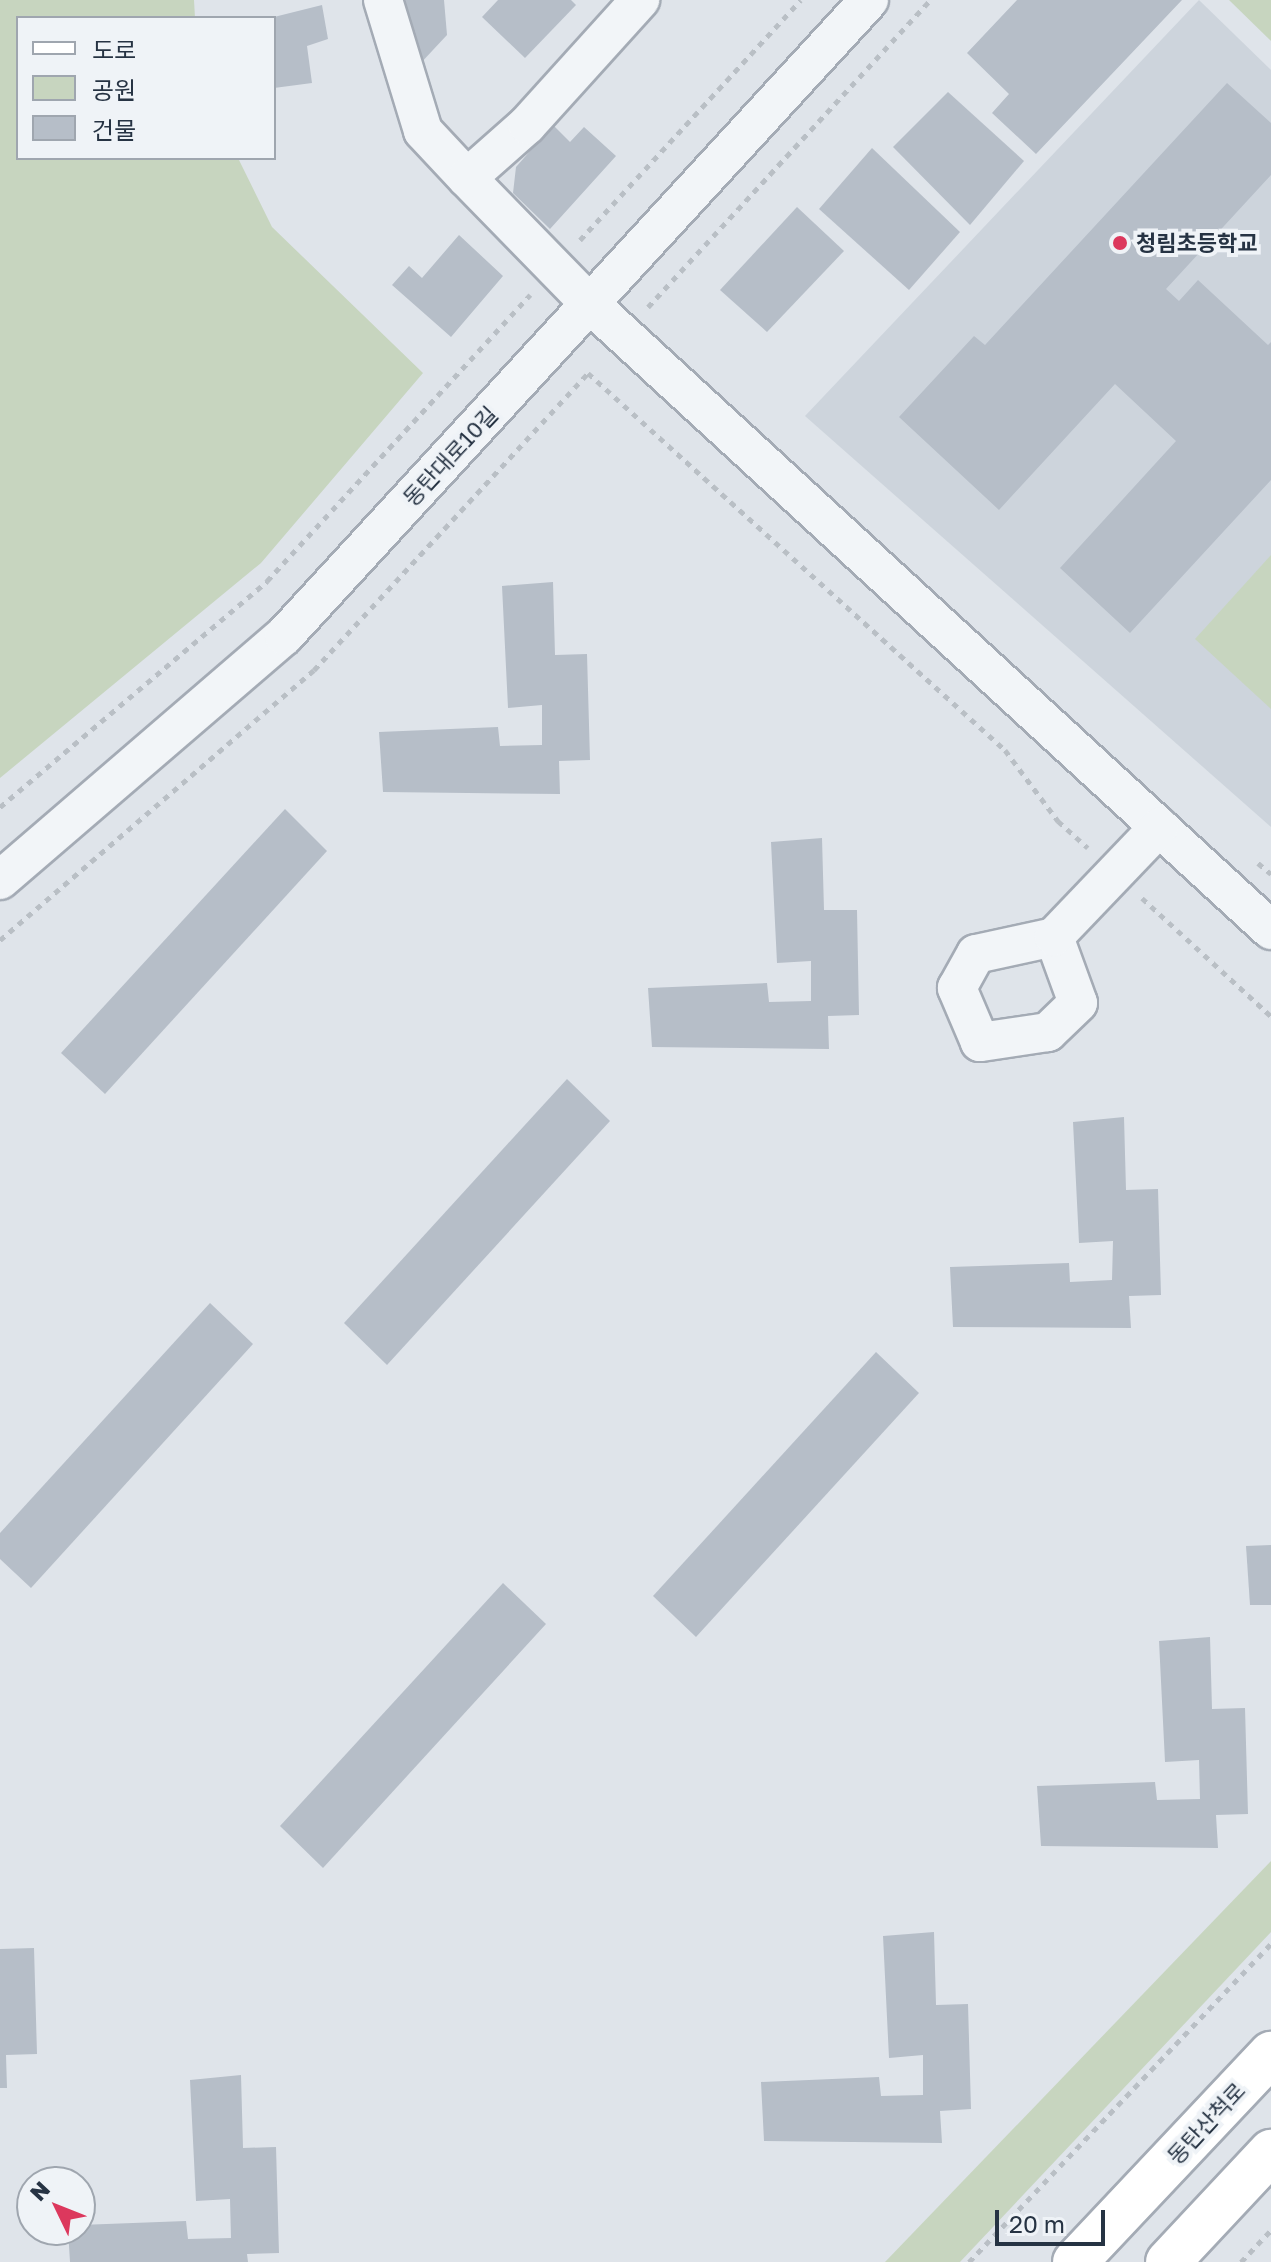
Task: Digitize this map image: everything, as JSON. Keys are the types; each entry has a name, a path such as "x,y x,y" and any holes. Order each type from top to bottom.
{"main road":[{"name":"동탄산척로","path":"1075,2262 1271,2054"},
{"path":"1168,2262 1271,2152"}],"street":[{"path":"383,0 423,131 467,178 590,304 1271,930"},
{"path":"467,178 527,125 640,0"},
{"name":"동탄대로10길","path":"0,880 284,636 869,0"},
{"path":"1054,937 1159,827"}],"path":[{"path":"0,807 267,581 801,0"},
{"path":"649,307 930,0"},
{"path":"0,940 314,670 588,373 1005,750 1058,821 1271,1016"},
{"path":"969,2262 1271,1944"},
{"path":"1241,2262 1271,2230"}],"shaded area":[{"name":"청림초등학교","path":"1199,0 1271,70 1271,827 805,416"}],"green space":[{"path":"0,0 194,0 195,16 16,16 16,160 239,160 272,227 423,373 261,563 0,778"},
{"path":"1229,0 1271,0 1271,41"},
{"path":"1271,555 1271,709 1195,639"},
{"path":"1271,1861 1271,1932 960,2262 885,2262"}],"building":[{"path":"405,0 444,0 447,35 418,66"},
{"path":"498,0 571,0 576,5 525,58 482,17"},
{"path":"1017,0 1182,0 1036,154 992,113 1009,94 967,53"},
{"path":"322,5 328,39 307,46 312,83 276,88 276,16"},
{"path":"1227,83 1271,123 1271,175 1166,289 1179,301 1198,280 1268,345 1271,342 1271,480 1130,633 1060,568 1176,441 1115,384 999,510 899,417 974,336 985,345"},
{"path":"948,92 1024,161 970,225 893,147"},
{"path":"553,125 570,142 584,127 616,156 550,229 513,193 516,167"},
{"path":"872,148 960,232 909,290 819,209"},
{"path":"797,207 844,251 767,332 720,290"},
{"path":"459,235 503,276 451,337 392,285 409,266 422,278"},
{"path":"553,582 555,655 587,654 590,760 559,761 560,794 383,792 379,732 498,727 500,746 542,745 542,705 508,708 502,586"},
{"path":"285,809 327,851 105,1094 61,1053"},
{"path":"822,838 824,910 857,910 859,1015 828,1016 829,1049 652,1047 648,988 767,983 769,1002 811,1001 811,961 777,963 771,842"},
{"path":"567,1079 610,1121 387,1365 344,1323"},
{"path":"1124,1117 1126,1190 1158,1189 1161,1295 1129,1296 1131,1328 953,1327 950,1267 1069,1263 1070,1282 1112,1280 1113,1241 1079,1243 1073,1122"},
{"path":"210,1303 253,1344 31,1588 0,1559 0,1533"},
{"path":"876,1352 919,1393 696,1637 653,1596"},
{"path":"1271,1545 1271,1605 1250,1605 1246,1546"},
{"path":"503,1583 546,1624 323,1868 280,1826"},
{"path":"1210,1637 1212,1709 1245,1708 1248,1814 1216,1815 1218,1848 1041,1846 1037,1786 1155,1782 1157,1800 1200,1799 1199,1760 1165,1762 1159,1641"},
{"path":"934,1932 936,2005 968,2004 971,2109 940,2111 942,2143 764,2141 761,2082 879,2077 881,2096 923,2095 923,2055 889,2058 883,1936"},
{"path":"34,1948 37,2054 6,2055 7,2088 0,2088 0,1949"},
{"path":"241,2075 243,2148 276,2147 279,2253 247,2254 248,2262 70,2262 69,2246 96,2246 96,2224 186,2221 188,2239 231,2238 230,2199 196,2201 190,2080"}],"place":[{"name":"청림초등학교","path":"1120,243"}]}
